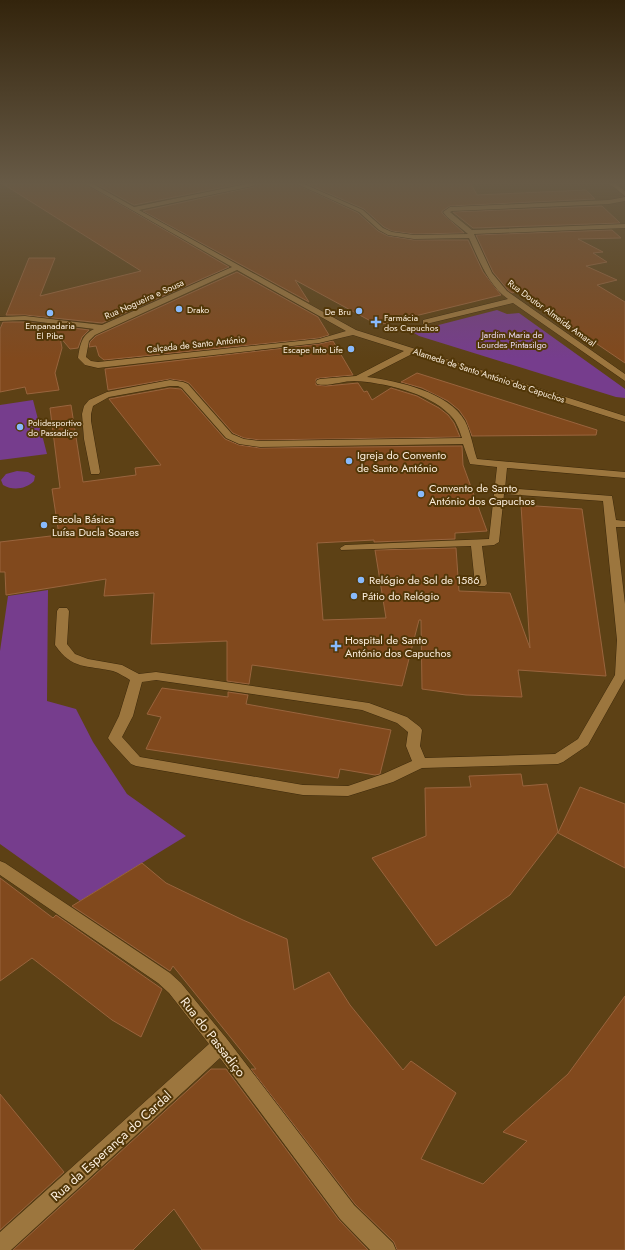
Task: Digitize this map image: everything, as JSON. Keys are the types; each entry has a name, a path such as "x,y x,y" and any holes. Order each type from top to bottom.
{"street":[{"name":"Alameda de Santo António dos Capuchos","path":"193,242 353,332 625,419"},
{"name":"Rua Doutor Almeida Amaral","path":"475,242 494,280 504,293 625,378"},
{"name":"Rua Nogueira e Sousa","path":"103,328 238,267"},
{"path":"426,322 514,300"},
{"path":"0,319 25,318 103,328"},
{"name":"Calçada de Santo António","path":"103,328 92,333 84,344 82,358 88,363 94,365 319,341 353,332"},
{"path":"359,378 412,351"},
{"path":"320,382 359,378 404,388 424,395 447,407 460,421 472,462 625,475"},
{"path":"95,472 86,414 90,404 107,395 170,383 185,386 229,436 242,442 260,444 466,441"},
{"path":"345,548 494,542 502,465"},
{"path":"137,678 126,716 115,738 136,761 303,790 348,791 388,778 420,763 558,759 583,742 621,676 624,641 608,498 500,491"},
{"path":"611,523 625,524"},
{"path":"476,543 481,584"},
{"path":"63,611 61,645 71,657 86,663 118,668 137,678 156,676 364,706 402,720 415,730 413,746 420,763"},
{"name":"Rua do Passadiço","path":"0,867 164,978 175,988 221,1045 347,1212 386,1250"},
{"name":"Rua da Esperança do Cardal","path":"0,1246 221,1045"}],"green space":[{"name":"Jardim Maria de Lourdes Pintasilgo","path":"497,310 507,314 519,313 625,389 625,398 616,397 419,336 414,333 419,330"},
{"name":"Polidesportivo do Passadiço","path":"33,400 47,454 0,460 0,405"},
{"path":"17,471 28,472 35,476 34,481 27,486 19,488 11,488 3,485 1,480 6,474"},
{"path":"48,590 47,701 76,709 93,742 127,794 186,836 80,901 0,844 0,651 8,596"}],"building":[{"path":"96,242 186,242 229,267 102,323 25,315 6,315 29,258 55,258 40,296 141,271"},
{"path":"200,242 469,242 483,272 501,295 378,325 295,280 309,302"},
{"path":"479,242 584,242 603,252 593,253 607,262 586,266 617,280 597,285 625,302 625,363 519,291 512,293 493,272"},
{"path":"237,272 318,317 329,335 319,338 104,360 99,356 96,346 89,347 90,342 96,336"},
{"path":"3,322 25,322 89,330 82,337 78,348 70,349 60,337 62,348 55,373 59,390 27,394 25,387 0,392 0,329"},
{"path":"333,341 353,375 316,379 316,385 326,386 358,383 364,392 367,391 372,400 391,388 417,396 439,408 448,415 454,423 460,437 260,440 244,438 233,433 189,383 184,381 170,379 108,390 105,369 319,344"},
{"path":"417,373 597,430 596,435 472,436 466,420 459,410 448,401 422,388 401,382"},
{"path":"170,388 181,389 225,439 239,445 260,448 462,446 463,465 487,531 455,533 455,539 374,542 374,540 317,543 323,620 386,618 375,550 456,548 459,591 510,593 530,648 521,505 582,509 606,676 518,670 522,697 466,695 422,689 421,620 419,620 402,686 252,665 249,684 227,681 227,641 151,644 154,593 104,596 106,579 6,595 5,572 0,572 0,542 59,535 52,489 60,488 50,408 71,405 83,482 136,475 135,468 161,465 109,399"},
{"path":"162,688 228,697 228,692 248,695 246,704 391,730 380,774 375,775 340,769 338,778 146,749 161,717 147,714"},
{"path":"521,774 523,786 547,784 558,832 510,895 436,946 372,858 426,836 425,788 471,787 469,776"},
{"path":"580,787 625,804 625,868 558,833"},
{"path":"142,863 166,883 243,920 287,939 294,990 329,972 350,1005 403,1070 411,1061 456,1093 421,1159 483,1184 527,1141 503,1132 568,1074 625,996 625,1250 397,1250 394,1242 355,1204 251,1069 256,1069 173,966 170,971 72,906"},
{"path":"0,878 53,918 56,915 162,989 141,1037 112,1020 32,958 0,981"},
{"path":"211,1069 226,1069 339,1220 368,1250 202,1250 174,1209 133,1250 13,1250"},
{"path":"0,1094 64,1172 0,1230"}],"place":[{"name":"Drako","path":"179,309"},
{"name":"De Bru","path":"359,311"},
{"name":"Empanadaria El Pibe","path":"50,313"},
{"name":"Farmácia dos Capuchos","path":"376,322"},
{"name":"Escape Into Life","path":"351,349"},
{"name":"Polidesportivo do Passadiço","path":"20,427"},
{"name":"Igreja do Convento de Santo António","path":"349,461"},
{"name":"Convento de Santo António dos Capuchos","path":"421,494"},
{"name":"Escola Básica Luísa Ducla Soares","path":"44,525"},
{"name":"Relógio de Sol de 1586","path":"361,580"},
{"name":"Pátio do Relógio","path":"354,596"},
{"name":"Hospital de Santo António dos Capuchos","path":"336,646"}]}
